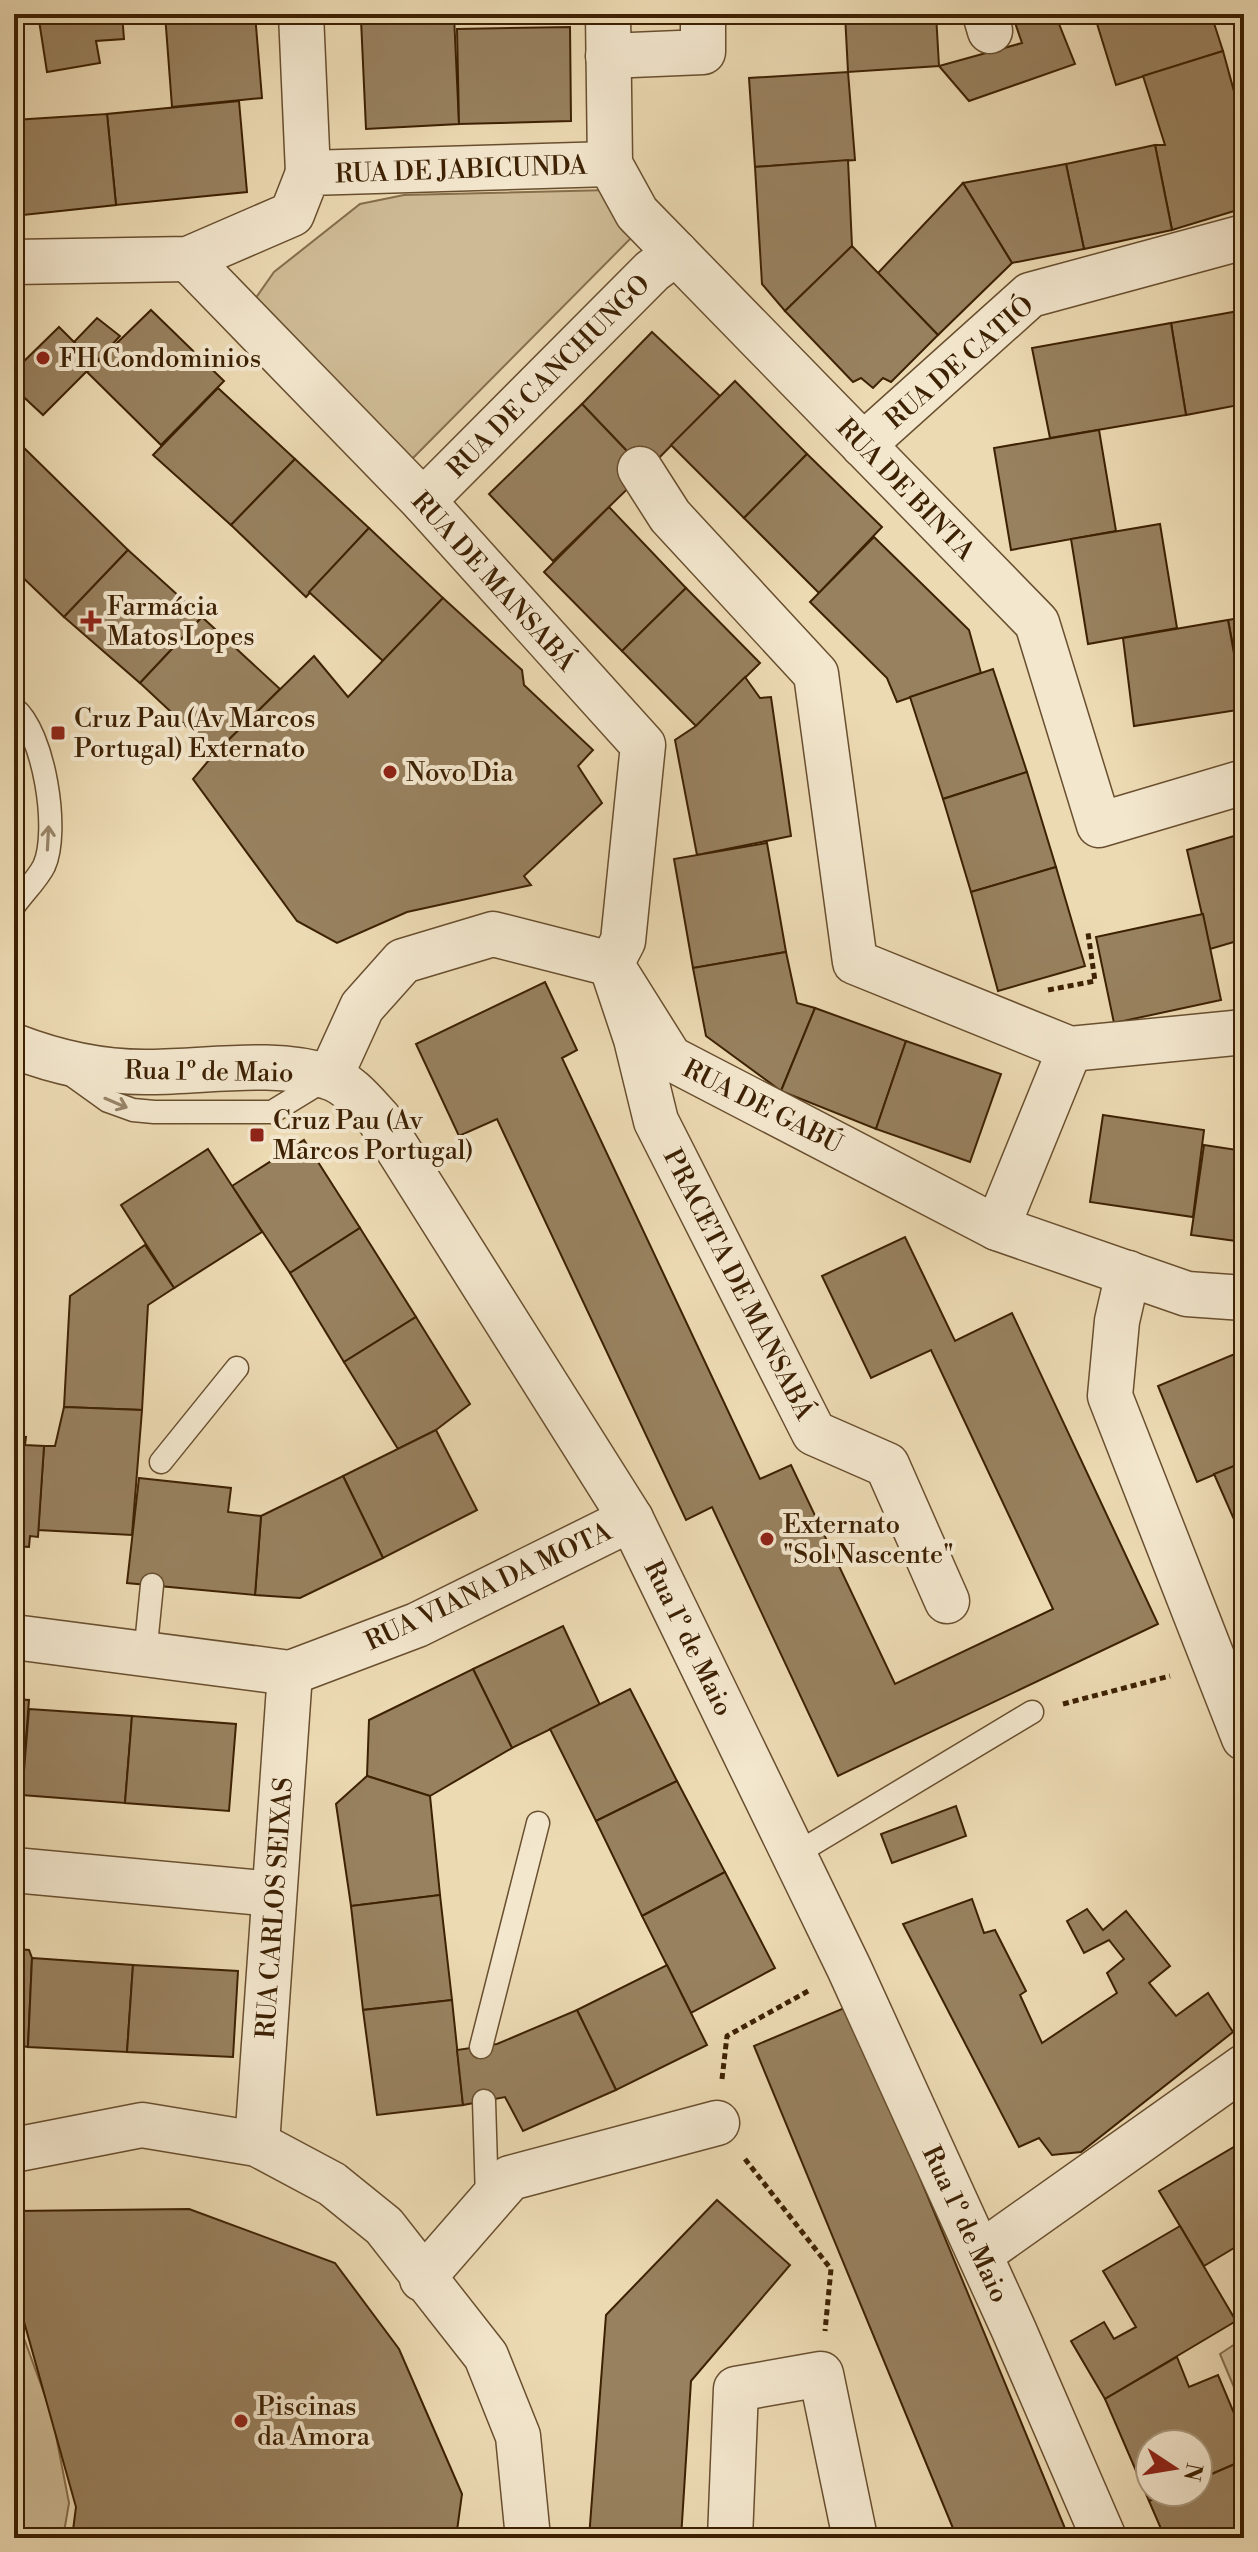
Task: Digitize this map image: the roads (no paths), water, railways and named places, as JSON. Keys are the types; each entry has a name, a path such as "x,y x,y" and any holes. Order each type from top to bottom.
{"street":[{"path":"301,14 308,173"},
{"name":"RUA DE BINTA","path":"703,14 703,52 608,35 610,164 637,213 1037,623 1099,825 1244,782"},
{"name":"RUA DE JABICUNDA","path":"188,259 292,214 308,173 610,164"},
{"name":"RUA DE CATIÓ","path":"863,445 1030,295 1244,237"},
{"name":"RUA DE CANCHUNGO","path":"423,501 652,271 676,253"},
{"path":"14,262 188,259"},
{"name":"RUA DE MANSABÁ","path":"188,259 423,501 643,745 623,941 611,964"},
{"path":"640,469 670,516 816,674 855,962 1070,1049 1244,1032"},
{"path":"330,1077 362,1007 403,961 493,934 611,964"},
{"name":"RUA DE GABÚ","path":"611,964 670,1058 997,1228 1187,1294 1244,1298"},
{"name":"PRACETA DE MANSABÁ","path":"611,964 636,1039 656,1121 814,1433 887,1465 947,1601"},
{"path":"997,1228 1070,1049"},
{"name":"Rua 1º de Maio","path":"33,1053 101,1070 257,1069 330,1077 353,1092 399,1147 631,1519 849,1968 980,2254 1104,2538"},
{"path":"1128,1273 1117,1321 1110,1396 1229,1677 1244,1738"},
{"name":"RUA VIANA DA MOTA","path":"14,1637 290,1673 417,1625 631,1519"},
{"name":"RUA CARLOS SEIXAS","path":"257,2144 290,1673"},
{"path":"14,1870 274,1894"},
{"path":"980,2254 1244,2067"},
{"path":"422,2279 510,2178 717,2123"},
{"path":"14,2150 142,2125 257,2144 332,2184 384,2226 422,2279 486,2356 518,2436 528,2538"},
{"path":"730,2538 736,2389 821,2374 855,2538"}],"lane":[{"path":"14,708 22,715 37,740 47,791 49,841 44,865 14,906"},
{"path":"161,1462 237,1368"},
{"path":"145,1655 152,1585"},
{"path":"794,1855 1032,1712"},
{"path":"481,2047 538,1823"},
{"path":"484,2101 487,2204"}],"place":[{"name":"FH Condominios","path":"43,358"},
{"name":"Farmácia Matos Lopes","path":"91,621"},
{"name":"Cruz Pau (Av Marcos Portugal) Externato","path":"58,733"},
{"name":"Novo Dia","path":"390,772"},
{"name":"Cruz Pau (Av Marcos Portugal)","path":"257,1135"},
{"name":"Externato \"Sol Nascente\"","path":"767,1539"},
{"name":"Piscinas da Amora","path":"241,2421"}]}
